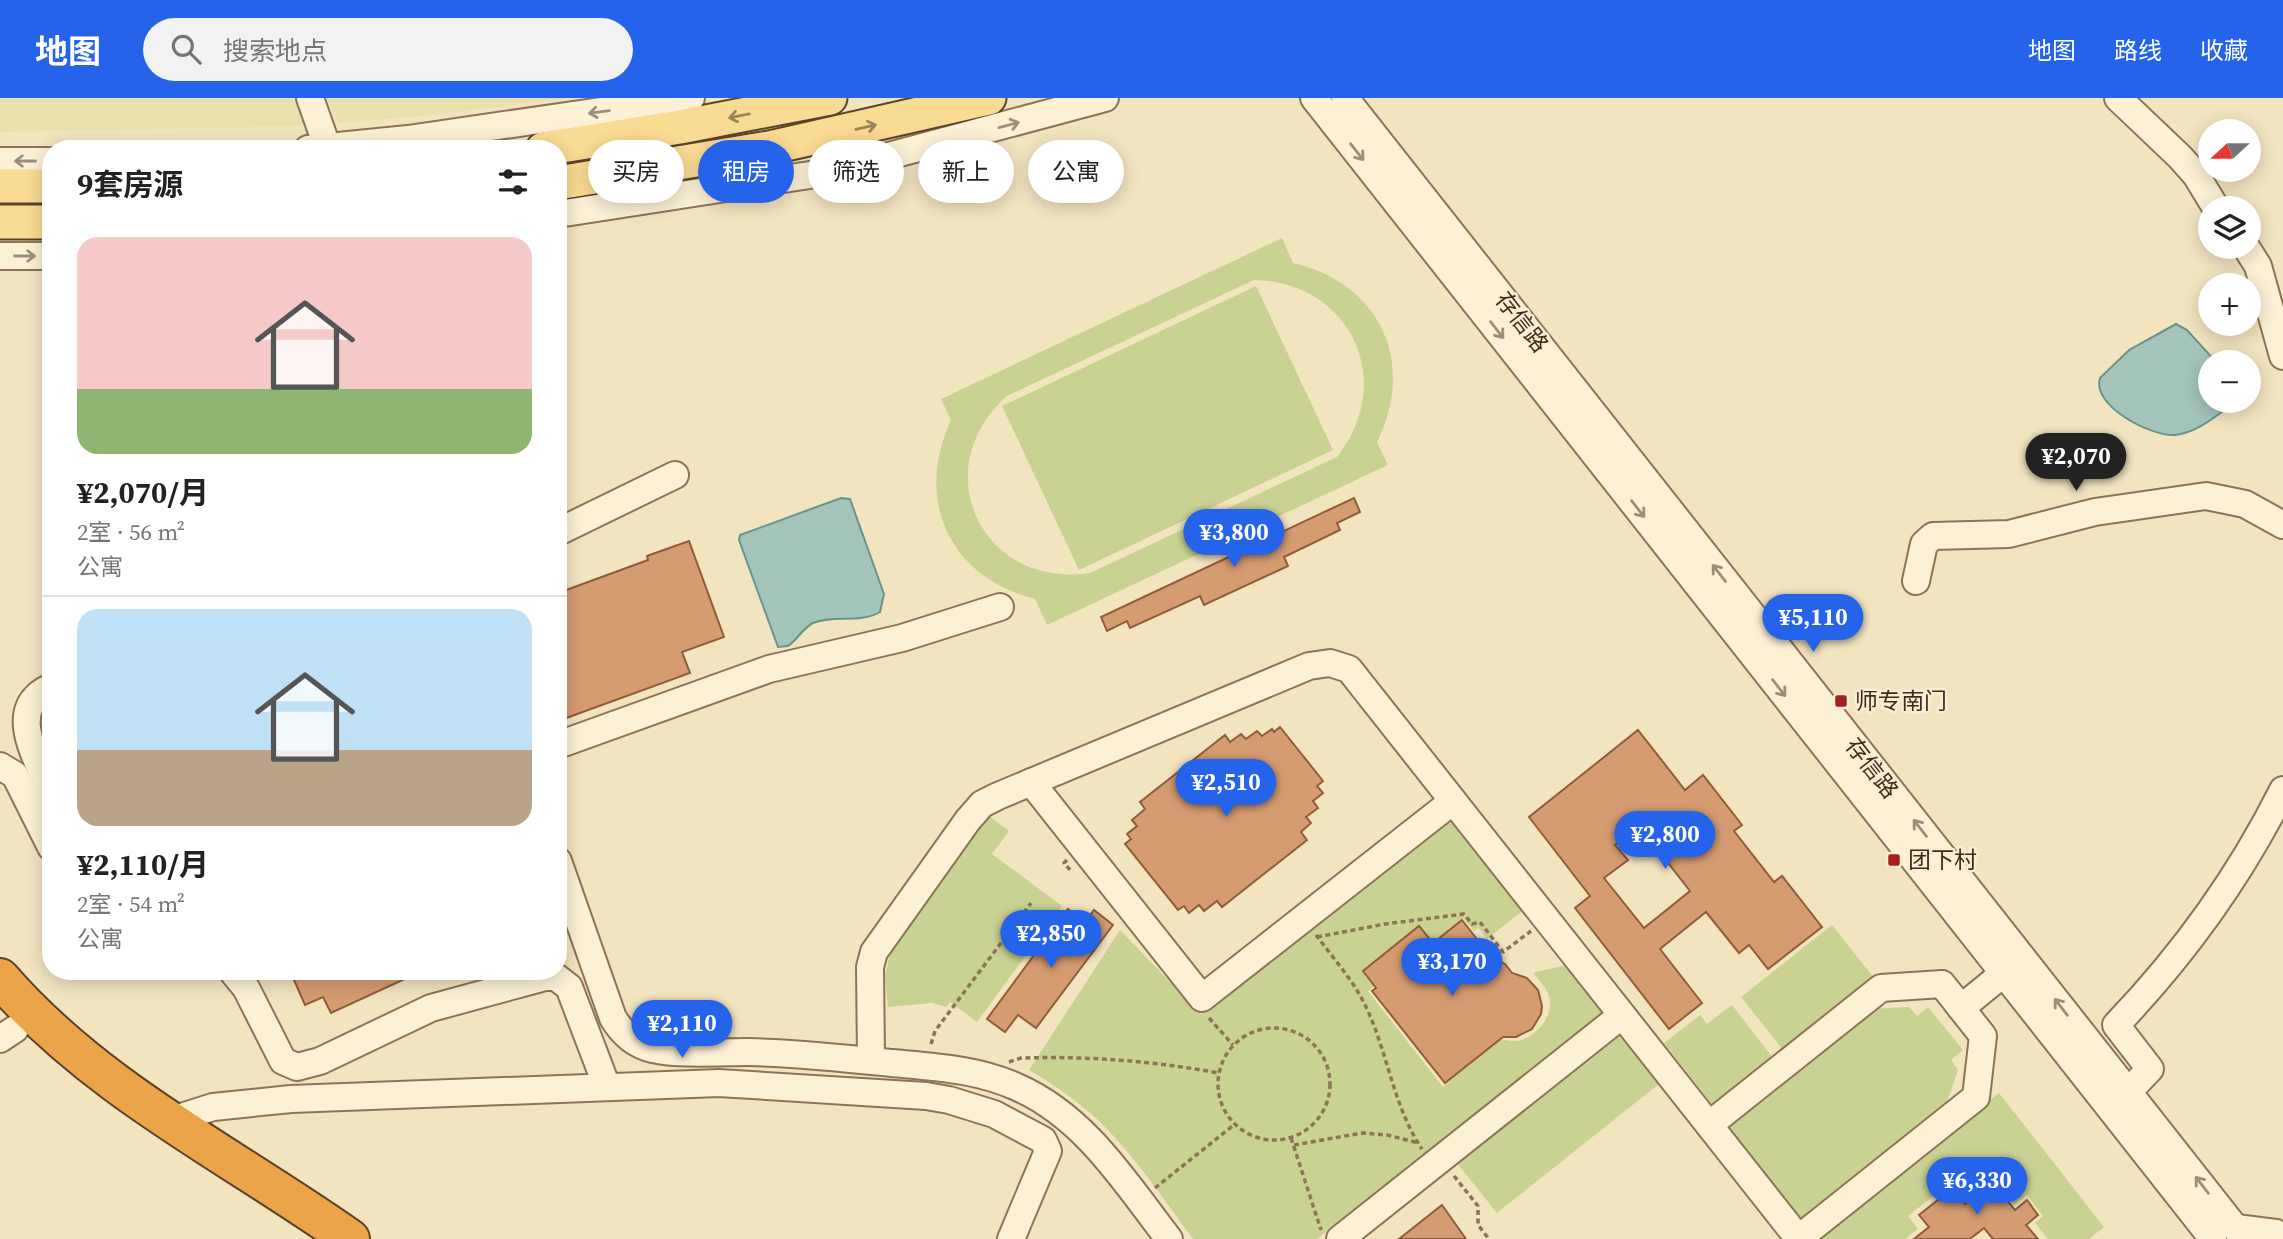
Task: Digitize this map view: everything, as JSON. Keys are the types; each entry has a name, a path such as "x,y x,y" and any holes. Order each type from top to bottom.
{"highway":[{"path":"0,978 86,1062 169,1121 350,1239"},
{"path":"5,1027 127,1123 308,1239"}],"main road":[{"path":"567,145 830,98"},
{"path":"567,182 769,148 989,98"},
{"path":"0,186 42,186"},
{"path":"0,222 42,222"}],"street":[{"path":"310,98 319,140"},
{"path":"398,140 691,98"},
{"path":"567,213 829,172 1105,98"},
{"name":"存信路","path":"1314,98 2004,973 2231,1235"},
{"name":"存信路","path":"1345,98 2128,1092 2231,1235"},
{"path":"2118,98 2180,157 2196,175 2209,196"},
{"path":"0,161 42,161"},
{"path":"0,256 42,256"},
{"path":"2253,259 2258,267 2283,356"},
{"path":"567,528 675,475"},
{"path":"1916,581 1924,544 1933,536 2010,534 2095,512 2206,496 2245,504 2283,525"},
{"path":"567,742 769,669 902,638 1000,607"},
{"path":"871,1060 870,967 874,952 974,812 998,796 1031,782 1309,666 1330,663 1349,669 1798,1239 1976,1097 1983,1037 1942,984 1881,988 1709,1125"},
{"path":"42,691 34,698 26,720 27,736 42,770"},
{"path":"0,766 15,775 42,829"},
{"path":"1031,782 1202,999 1310,928 1453,801"},
{"path":"2128,1092 2150,1069 2116,1025 2169,967 2218,902 2263,830 2283,790"},
{"path":"567,887 613,1018 635,1042 662,1051 796,1053 923,1066 976,1073 1018,1087 1074,1123 1105,1155 1169,1239"},
{"path":"1961,1008 2004,973"},
{"path":"239,980 283,1061 297,1067 320,1061 431,1008 531,980"},
{"path":"559,980 569,987 607,1087"},
{"path":"1340,1239 1431,1156 1622,1015"},
{"path":"169,1121 213,1107 291,1099 719,1083 926,1096 949,1100 993,1114 1043,1140 1048,1151 1012,1239"},
{"path":"2231,1235 2276,1233 2283,1237"}],"path":[{"path":"923,1066 935,1031 1031,903"},
{"path":"1310,928 1385,924 1464,914 1472,924 1480,922 1503,952 1546,919"},
{"path":"1310,928 1366,1005 1399,1103 1431,1156 1478,1206 1478,1225 1489,1239"},
{"path":"1278,1028 1301,1035 1320,1052 1329,1076 1327,1100 1315,1122 1291,1137 1269,1140 1256,1138 1235,1124 1221,1103 1218,1090 1219,1073 1233,1045 1253,1032 1278,1028"},
{"path":"976,1073 1021,1058 1059,1057 1138,1061 1219,1073"},
{"path":"1139,1200 1235,1124"},
{"path":"1294,1145 1362,1133 1387,1135 1431,1156"},
{"path":"1291,1137 1324,1239"}],"shaded area":[{"path":"0,98 299,98 310,126 0,132"},
{"path":"326,98 571,98 340,123"}],"green space":[{"path":"1282,238 1293,263 1323,273 1348,288 1368,307 1383,330 1391,355 1393,383 1388,412 1377,442 1388,465 1047,625 1035,599 1005,588 980,573 961,554 947,531 939,506 936,479 940,450 951,420 941,399","holes":["1254,280 1288,285 1316,298 1339,317 1354,341 1363,368 1363,398 1355,428 1337,457 1090,573 1052,573 1020,562 994,543 977,518 968,488 970,457 983,425 1007,396"]},
{"path":"1256,286 1333,450 1079,570 1002,406"},
{"path":"1449,813 1525,909 1487,939 1479,928 1474,931 1463,918 1368,991 1443,1087 1499,1039 1523,1039 1542,1025 1549,1011 1549,996 1533,973 1566,965 1602,1009 1599,1018 1317,1239 1193,1239 1139,1166 1103,1125 1068,1095 1029,1070 1120,930 1201,1014"},
{"path":"988,815 1009,831 992,854 1062,906 977,1022 950,1002 946,1007 932,1003 888,1007 885,976 891,950"},
{"path":"1832,925 1874,978 1783,1050 1741,997"},
{"path":"1732,1005 1773,1058 1713,1105 1664,1043 1700,1015 1707,1024"},
{"path":"1909,1007 1917,1016 1928,1007 1963,1050 1951,1060 1958,1070 1946,1105 1801,1220 1726,1125 1871,1009"},
{"path":"1615,1028 1659,1084 1497,1213 1452,1157"},
{"path":"1999,1093 2104,1227 2089,1239 2048,1239 2035,1223 2043,1216 2027,1195 2014,1205 1990,1174 1965,1194 1954,1180 1908,1216 1918,1229 1905,1239 1816,1239 1815,1237"}],"water":[{"path":"2176,324 2187,330 2205,350 2198,350 2198,413 2221,413 2192,431 2175,435 2152,431 2126,418 2105,399 2100,389 2100,378 2129,350"},
{"path":"841,498 850,499 884,594 880,612 864,618 821,620 806,628 788,646 778,647 739,540 740,535"}],"building":[{"path":"1354,498 1360,512 1337,523 1340,530 1284,557 1288,566 1204,605 1200,596 1130,628 1127,621 1107,631 1101,617"},
{"path":"689,541 724,637 682,652 690,673 567,718 567,590 648,560 647,556"},
{"path":"1280,727 1323,781 1317,786 1323,793 1313,801 1318,808 1306,817 1311,823 1301,832 1307,840 1222,907 1217,901 1204,911 1199,905 1189,913 1184,906 1178,910 1125,844 1131,839 1127,834 1137,826 1132,820 1145,809 1140,802 1225,735 1230,742 1241,734 1246,739 1257,731 1262,736"},
{"path":"1638,730 1685,790 1703,775 1742,825 1734,831 1774,882 1782,876 1822,927 1768,969 1749,945 1739,953 1706,912 1660,949 1702,1003 1669,1029 1575,908 1590,896 1529,817","holes":["1639,826 1690,891 1644,928 1604,878 1628,860 1615,845"]},
{"path":"1068,909 1085,922 1094,910 1113,925 1036,1028 1018,1015 1005,1032 987,1019"},
{"path":"1462,920 1480,943 1465,955 1498,960 1512,973 1527,978 1538,990 1542,1006 1541,1014 1532,1029 1516,1037 1503,1037 1445,1083 1372,991 1376,988 1363,971 1419,926 1433,943"},
{"path":"294,980 402,980 331,1013 323,997 305,1005"},
{"path":"1992,1182 2015,1210 2027,1200 2038,1215 2026,1225 2038,1239 1993,1239 1984,1228 1970,1239 1914,1239 1929,1227 1919,1215 1953,1188 1965,1204"},
{"path":"1442,1205 1466,1239 1399,1239"}],"place":[{"name":"师专南门","path":"1841,701"},
{"name":"团下村","path":"1894,860"}]}
